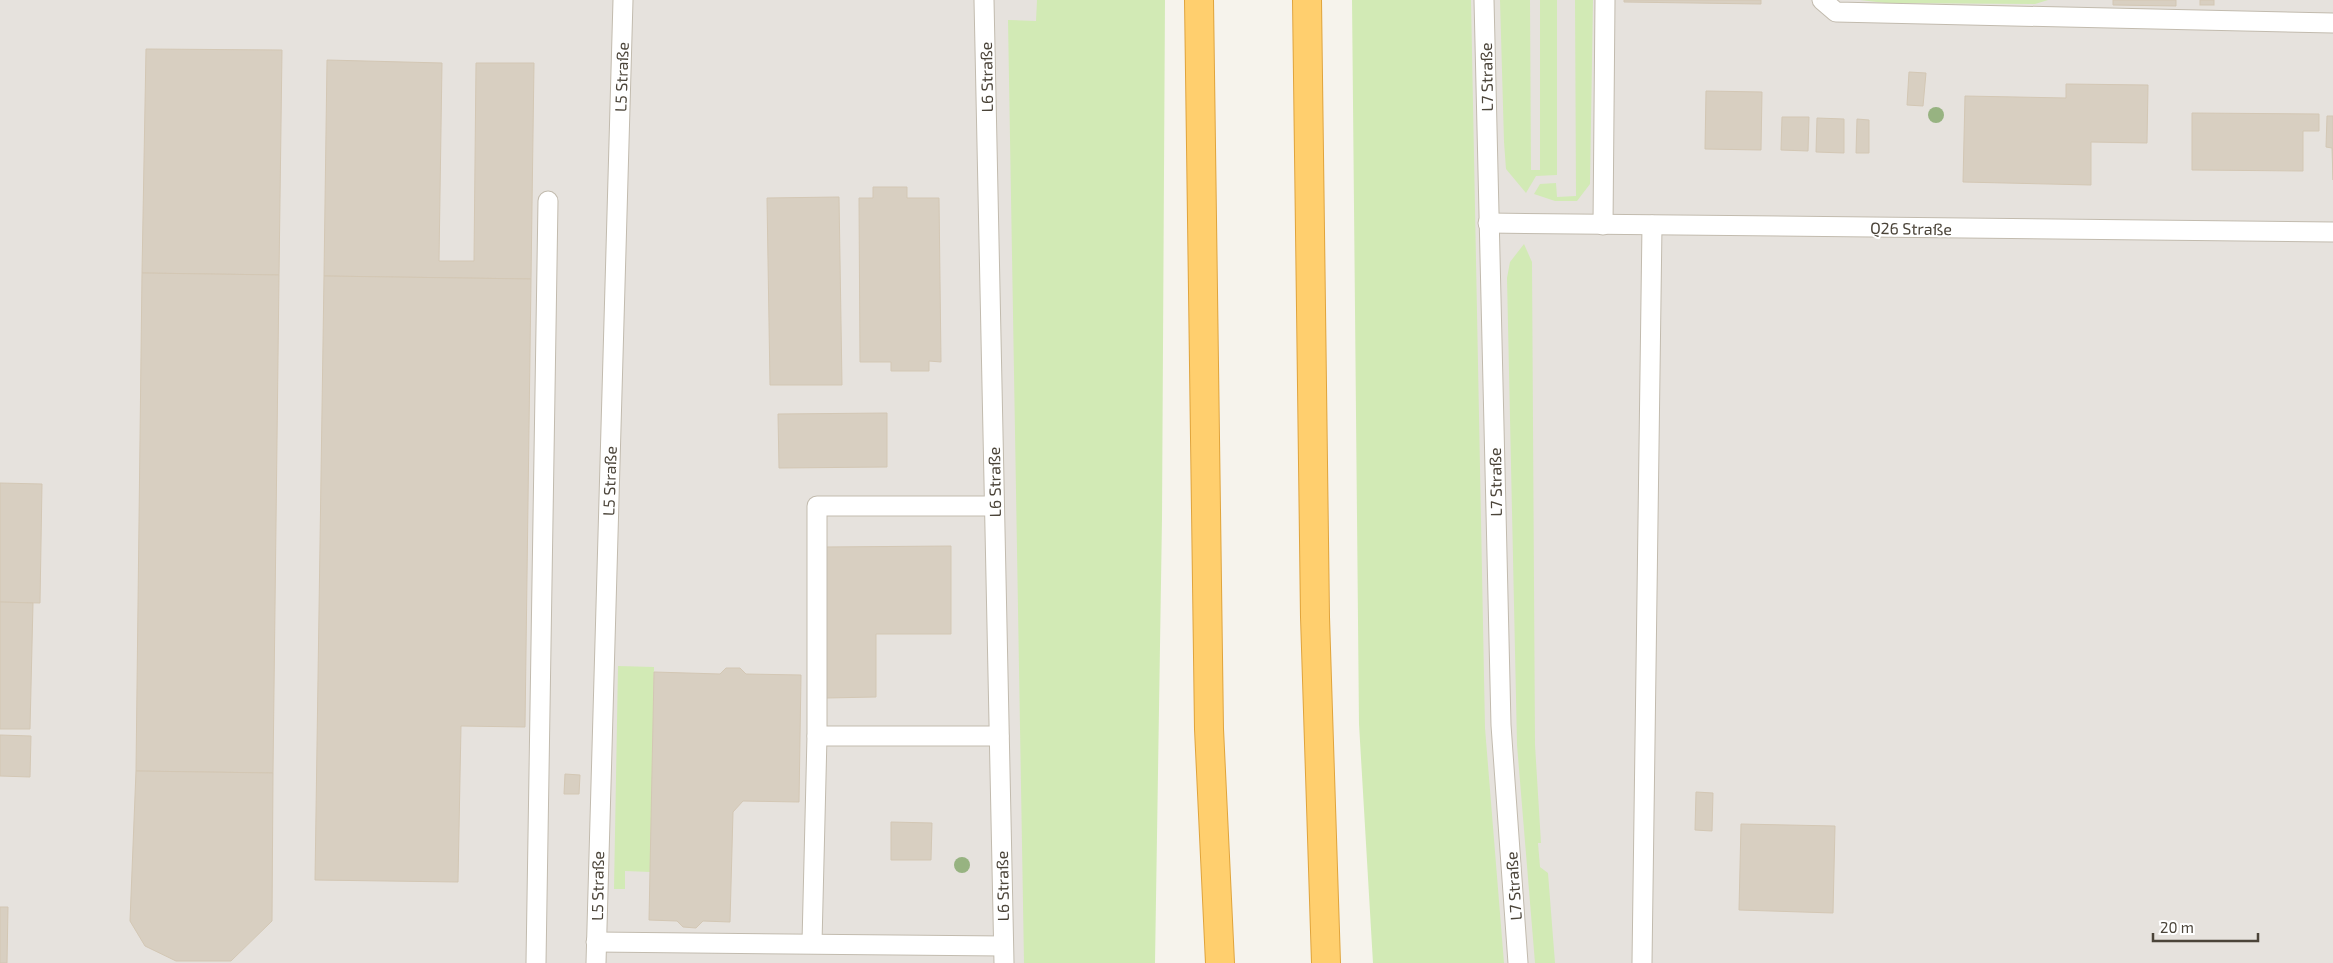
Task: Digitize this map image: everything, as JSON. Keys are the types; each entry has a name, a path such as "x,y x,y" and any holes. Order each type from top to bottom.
{"highway":[{"path":"1199,0 1209,729 1220,963"},
{"path":"1306,0 1315,617 1326,963"}],"lane":[{"name":"L5 Straße","path":"596,963 623,0"},
{"name":"L6 Straße","path":"984,0 1003,955"},
{"name":"L7 Straße","path":"1484,0 1501,725 1518,963"},
{"path":"1603,225 1605,0"},
{"path":"1822,0 1836,12 2333,23"},
{"path":"536,963 548,201"},
{"name":"Q26 Straße","path":"1488,223 2333,232"},
{"path":"1642,963 1652,225"},
{"path":"812,942 817,736 817,506 994,506"},
{"path":"817,736 999,736"},
{"path":"596,942 812,942 1003,955"}],"shaded area":[{"path":"0,0 1109,0 1126,963 0,963"},
{"path":"1390,0 2333,0 2333,963 1429,963"}],"green space":[{"path":"1037,0 1165,0 1162,519 1155,963 1024,963 1008,20 1036,21"},
{"path":"1352,0 1471,0 1485,728 1504,963 1373,963 1359,724"},
{"path":"1500,0 1530,0 1531,170 1540,170 1540,0 1557,0 1557,175 1536,176 1526,193 1506,169"},
{"path":"1575,0 1593,0 1590,184 1577,201 1555,201 1534,194 1540,184 1556,183 1557,197 1576,196"},
{"path":"1860,0 2048,0 2035,4 1885,3"},
{"path":"1524,244 1532,262 1535,745 1541,843 1538,843 1540,867 1548,873 1555,963 1535,963 1517,745 1507,278 1510,262"},
{"path":"618,666 654,667 651,872 625,871 625,889 614,889"}],"building":[{"path":"1624,0 1761,0 1761,4 1624,2"},
{"path":"2113,0 2176,0 2176,6 2113,5"},
{"path":"2200,0 2214,0 2214,5 2200,5"},
{"path":"146,49 282,50 279,275 142,273"},
{"path":"327,60 442,63 439,261 474,261 476,63 534,63 531,279 324,276"},
{"path":"1909,72 1926,73 1923,106 1907,105"},
{"path":"2066,84 2148,85 2147,143 2091,142 2091,185 1963,182 1965,96 2066,98"},
{"path":"1706,91 1762,92 1761,150 1705,149"},
{"path":"2192,113 2319,114 2319,131 2303,131 2303,171 2192,170"},
{"path":"2327,116 2333,116 2333,180 2332,148 2326,147"},
{"path":"1782,117 1809,117 1808,151 1781,150"},
{"path":"1817,118 1844,119 1844,153 1816,152"},
{"path":"1857,119 1869,120 1869,153 1856,153"},
{"path":"873,187 907,187 907,198 939,198 941,362 929,361 929,371 891,371 891,362 860,362 859,198 873,198"},
{"path":"839,197 842,385 770,385 767,198"},
{"path":"142,273 279,275 273,773 136,771"},
{"path":"324,276 531,279 525,727 461,726 458,882 315,880"},
{"path":"887,413 887,467 779,468 778,414"},
{"path":"0,483 42,484 40,603 0,602"},
{"path":"951,546 951,634 876,634 876,697 826,698 825,547"},
{"path":"0,602 33,603 30,729 0,729"},
{"path":"726,668 740,668 746,674 801,675 799,802 743,801 733,812 730,922 703,921 696,928 683,927 677,921 649,920 654,672 720,674"},
{"path":"0,735 31,736 30,777 0,776"},
{"path":"136,771 273,773 272,921 231,961 176,961 145,946 130,921"},
{"path":"565,774 580,775 579,794 564,794"},
{"path":"1696,792 1713,793 1712,831 1695,830"},
{"path":"891,822 932,823 931,860 891,860"},
{"path":"1741,824 1835,826 1833,913 1739,910"},
{"path":"0,907 8,907 7,963 0,963"}]}
